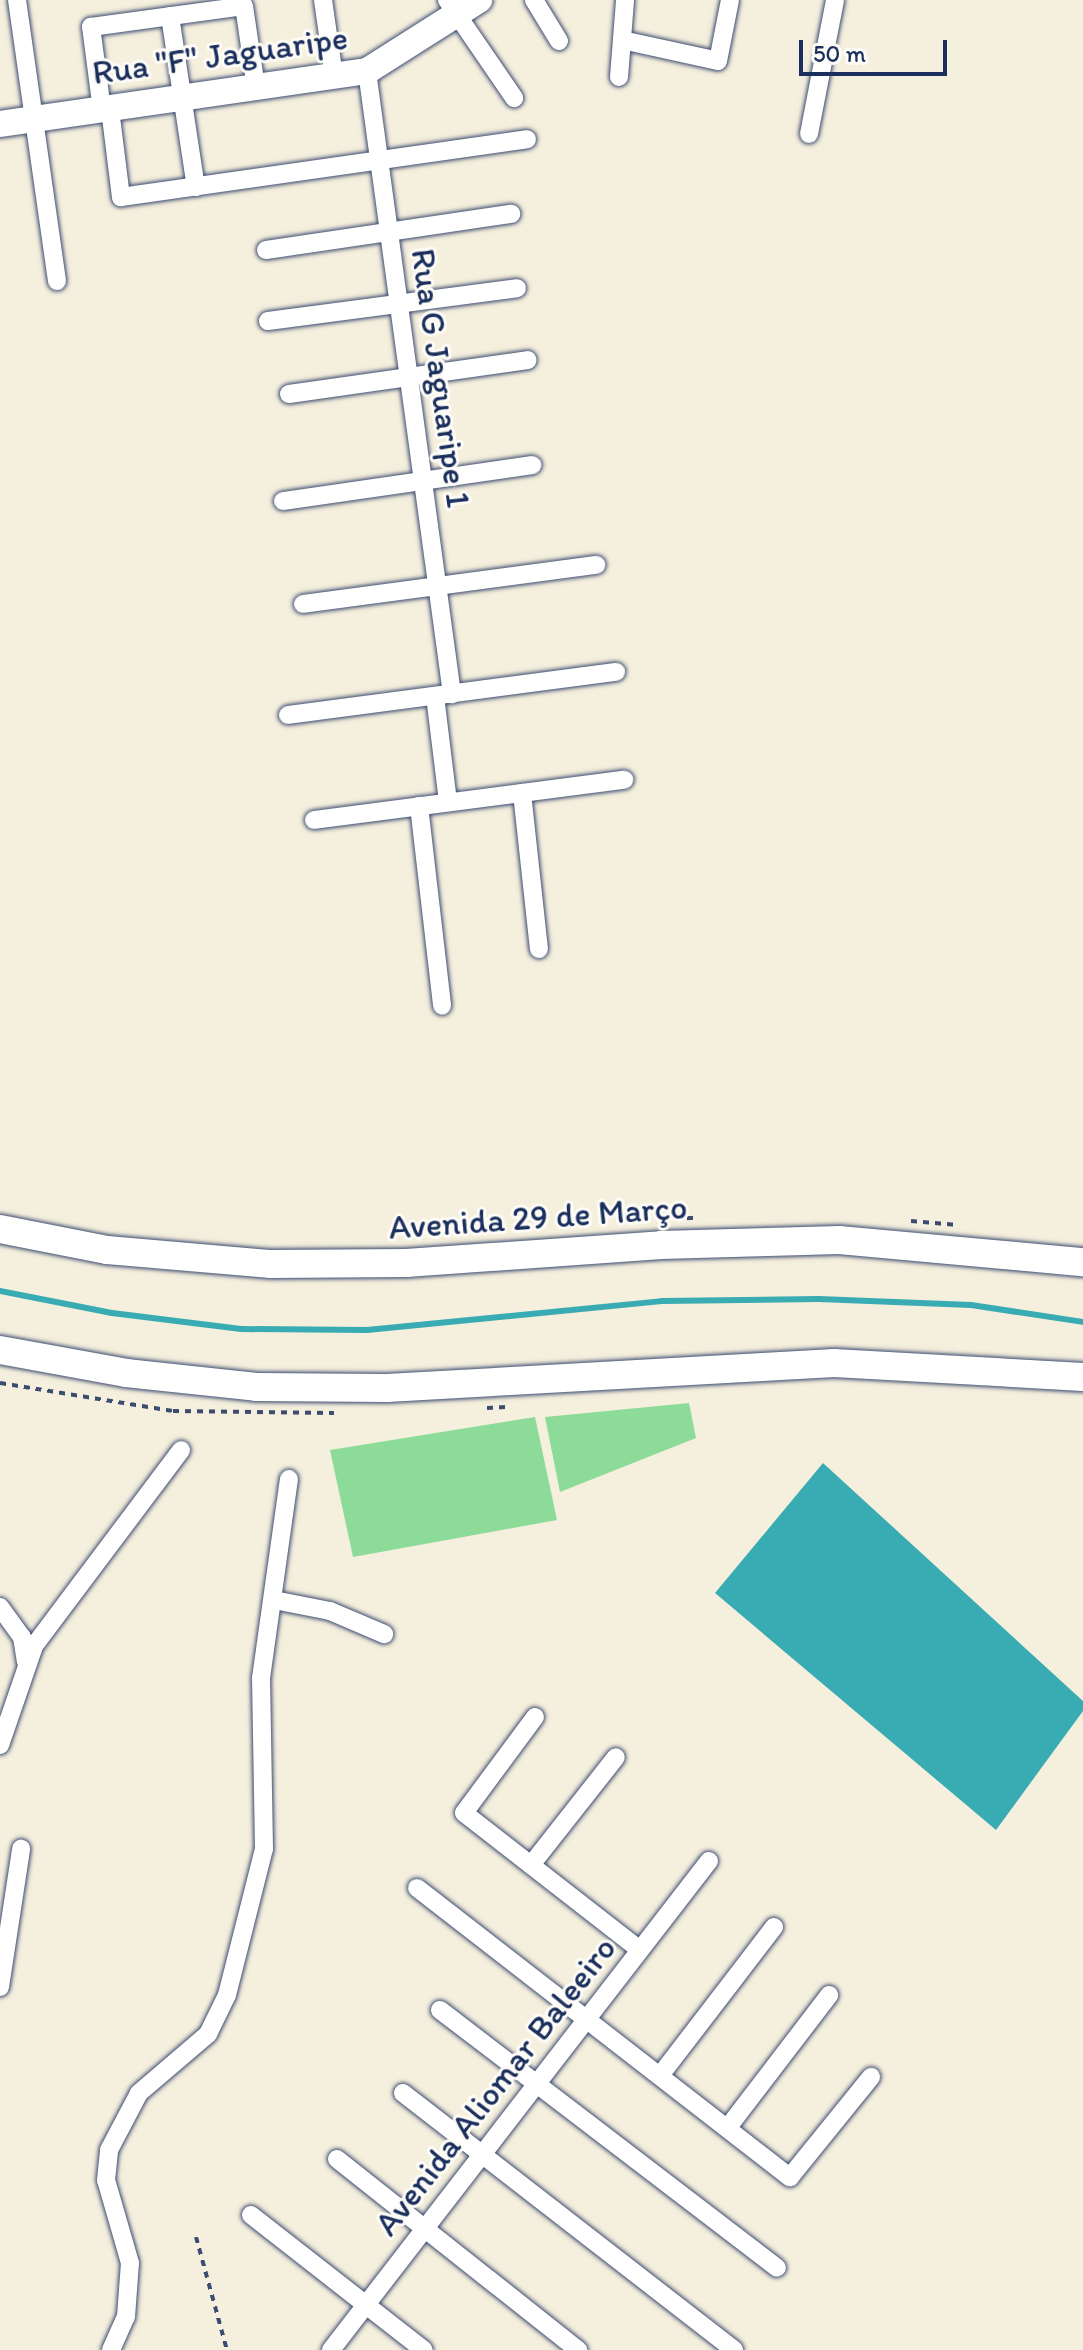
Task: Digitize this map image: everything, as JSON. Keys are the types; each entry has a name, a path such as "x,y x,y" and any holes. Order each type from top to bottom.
{"main road":[{"name":"Rua \"F\" Jaguaripe","path":"0,124 367,71 452,7 479,0"},
{"name":"Avenida 29 de Março","path":"0,1229 107,1250 271,1264 406,1263 794,1240 925,1245 1083,1262"},
{"path":"0,1350 126,1373 256,1387 401,1387 834,1363 1083,1377"}],"street":[{"path":"17,0 57,281"},
{"path":"323,0 334,76"},
{"path":"534,0 559,41"},
{"path":"619,77 625,0"},
{"path":"622,40 718,61 730,0"},
{"path":"809,134 835,0"},
{"path":"256,87 244,6 91,27 121,197 527,139"},
{"path":"452,7 514,98"},
{"path":"170,16 196,187"},
{"name":"Rua G Jaguaripe 1","path":"367,71 438,586 448,802"},
{"path":"266,250 511,214"},
{"path":"268,321 517,288"},
{"path":"289,394 528,360"},
{"path":"283,501 532,465"},
{"path":"303,604 596,565"},
{"path":"288,715 616,672"},
{"path":"314,820 624,780"},
{"path":"522,793 539,949"},
{"path":"419,806 442,1006"},
{"path":"0,1745 26,1662 64,1600 181,1450"},
{"path":"111,2350 126,2317 130,2263 106,2180 109,2150 139,2093 208,2034 227,1995 266,1831 260,1721 289,1479"},
{"path":"274,1600 330,1611 384,1634"},
{"path":"0,1607 22,1637 26,1662"},
{"path":"535,1717 464,1813 640,1950"},
{"path":"531,1865 616,1757"},
{"path":"0,1987 21,1849"},
{"name":"Avenida Aliomar Baleeiro","path":"331,2350 709,1861"},
{"path":"417,1888 662,2073 790,2177 871,2077"},
{"path":"662,2073 774,1927"},
{"path":"729,2126 829,1995"},
{"path":"440,2010 777,2268"},
{"path":"403,2093 734,2350"},
{"path":"337,2159 578,2350"},
{"path":"251,2215 424,2350"}],"path":[{"path":"651,1220 710,1218"},
{"path":"905,1220 967,1226"},
{"path":"196,2237 227,2350"}],"green space":[{"path":"689,1403 696,1438 560,1492 545,1417"},
{"path":"535,1417 557,1520 353,1557 330,1450"}],"water":[{"path":"823,1463 1083,1701 1083,1711 996,1830 715,1593"}],"waterway":[{"path":"0,1291 112,1313 241,1329 367,1330 662,1301 819,1299 971,1305 1083,1322"}]}
